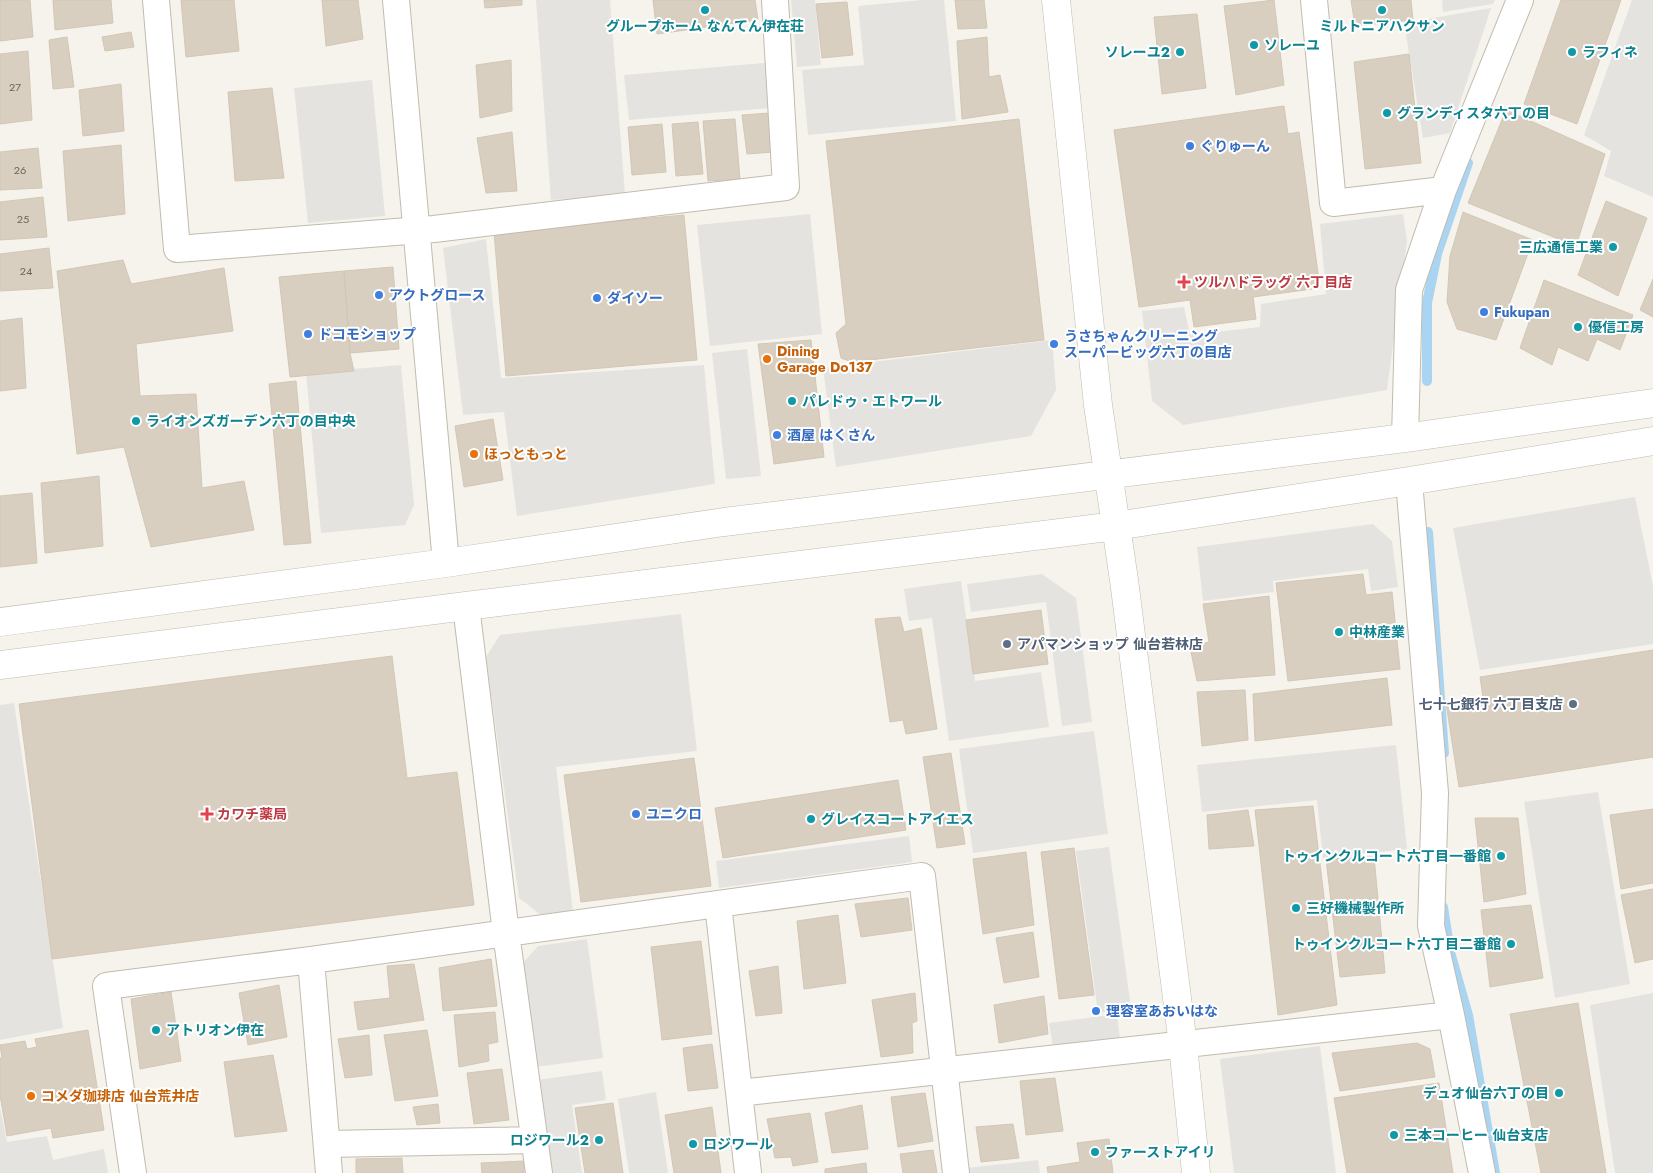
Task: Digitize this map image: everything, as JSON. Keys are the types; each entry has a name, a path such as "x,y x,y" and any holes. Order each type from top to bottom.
{"street":[{"path":"156,0 177,249 417,230 786,187 775,0"},
{"path":"396,0 446,563"},
{"path":"1056,0 1098,405 1124,580 1183,1045 1196,1173"},
{"path":"1314,0 1333,203 1443,190"},
{"path":"1405,438 1409,290 1443,190 1520,0"},
{"path":"0,622 446,563 724,522 1405,438 1653,403"},
{"path":"0,665 1116,526 1653,441"},
{"path":"1409,481 1435,793 1431,926 1452,1015 1482,1173"},
{"path":"466,606 506,933 540,1173"},
{"path":"134,1173 106,986 311,960 922,876 956,1173"},
{"path":"718,904 748,1173"},
{"path":"311,960 329,1173"},
{"path":"739,1093 1452,1015"},
{"path":"327,1144 535,1140"}],"shaded area":[{"path":"536,0 610,0 625,194 551,200"},
{"path":"791,0 815,0 821,65 797,67"},
{"path":"922,0 944,0 956,121 808,135 802,70 864,65 858,6"},
{"path":"1442,0 1495,0 1493,4 1443,12"},
{"path":"1632,0 1653,0 1653,197 1604,176 1611,151 1584,135"},
{"path":"1491,8 1450,133 1423,138 1404,23"},
{"path":"765,63 770,108 629,120 624,75"},
{"path":"372,80 385,216 308,223 294,88"},
{"path":"810,214 822,334 710,346 697,225"},
{"path":"1403,214 1407,241 1387,390 1183,425 1152,401 1142,311 1184,307 1190,335 1260,327 1261,304 1326,294 1320,224"},
{"path":"486,239 501,378 704,365 715,484 517,516 504,412 463,415 443,248"},
{"path":"1052,340 1056,390 1031,436 836,467 823,368"},
{"path":"747,349 761,476 726,479 712,353"},
{"path":"401,365 414,505 405,525 321,533 306,373"},
{"path":"1635,497 1653,586 1653,644 1480,670 1453,528"},
{"path":"1373,524 1392,541 1398,587 1371,591 1368,569 1273,581 1274,592 1203,601 1197,547"},
{"path":"1042,574 1076,598 1092,722 1062,726 1046,602 971,612 967,584"},
{"path":"961,581 975,681 1041,672 1049,727 949,741 932,618 909,621 904,589"},
{"path":"681,614 697,751 556,767 573,912 542,916 519,898 486,657 500,635"},
{"path":"14,703 63,1028 0,1040 0,705"},
{"path":"1094,731 1108,834 973,853 959,749"},
{"path":"1396,745 1407,849 1323,858 1317,800 1202,812 1197,765"},
{"path":"1598,792 1630,984 1555,998 1524,802"},
{"path":"909,836 912,862 719,888 716,861"},
{"path":"1109,847 1131,1008 1098,1013 1076,851"},
{"path":"587,939 603,1058 535,1067 522,964 538,946"},
{"path":"1653,993 1653,1173 1615,1173 1590,1005"},
{"path":"1117,1014 1120,1039 1053,1047 1049,1023"},
{"path":"1320,1046 1336,1173 1234,1173 1220,1059"},
{"path":"602,1071 606,1100 572,1105 582,1173 550,1173 537,1080"},
{"path":"656,1092 668,1173 629,1173 618,1099"},
{"path":"0,1108 7,1142 47,1136 53,1160 104,1149 108,1173 0,1173"},
{"path":"1038,1160 1040,1173 967,1173 966,1168"}],"building":[{"path":"0,0 30,0 33,37 0,41"},
{"path":"53,0 111,0 113,23 55,30"},
{"path":"181,0 234,0 239,51 186,57"},
{"path":"322,0 358,0 363,39 326,46"},
{"path":"484,0 522,0 522,5 485,8"},
{"name":"グループホーム なんてん伊在荘","path":"653,0 755,0 758,20 657,34"},
{"path":"955,0 984,0 987,28 958,29"},
{"name":"ソレーユ","path":"1274,0 1284,85 1236,95 1224,6"},
{"name":"ミルトニアハクサン","path":"1351,0 1411,0 1413,20 1355,26"},
{"name":"ラフィネ","path":"1561,0 1621,0 1577,124 1524,104"},
{"path":"847,2 853,55 822,58 816,4"},
{"name":"ソレーユ2","path":"1197,14 1206,88 1162,94 1154,17"},
{"path":"131,32 134,47 105,51 102,37"},
{"path":"67,37 74,87 53,89 49,40"},
{"path":"987,37 989,77 1000,75 1008,112 962,119 957,41"},
{"path":"28,51 32,120 0,124 0,54"},
{"name":"グランディスタ六丁の目","path":"1409,54 1421,163 1365,169 1354,62"},
{"path":"511,60 512,111 480,118 476,65"},
{"path":"121,84 124,131 83,136 79,90"},
{"path":"272,88 284,178 235,181 228,92"},
{"path":"1284,106 1288,134 1299,132 1320,288 1253,297 1256,319 1194,327 1190,300 1139,307 1114,130"},
{"path":"1506,110 1605,154 1576,246 1468,203"},
{"path":"770,113 774,152 747,154 742,115"},
{"path":"735,119 740,179 708,181 703,121"},
{"path":"1019,119 1044,340 852,362 841,358 836,333 846,324 826,141"},
{"path":"698,122 703,174 676,176 672,124"},
{"path":"662,124 666,172 632,175 628,127"},
{"path":"512,132 517,191 486,193 477,138"},
{"path":"121,145 125,214 68,221 63,151"},
{"path":"38,148 42,188 0,190 0,152"},
{"path":"43,197 47,237 0,240 0,202"},
{"name":"三広通信工業","path":"1606,201 1647,218 1618,296 1578,275"},
{"path":"1463,212 1533,240 1496,340 1457,329 1447,302 1450,256"},
{"path":"684,215 697,360 506,376 494,232"},
{"path":"49,248 53,288 0,291 0,254"},
{"name":"ライオンズガーデン六丁の目中央","path":"123,260 131,284 224,268 233,331 136,344 140,396 196,394 202,488 244,481 254,530 151,547 124,447 77,454 57,271"},
{"path":"393,267 399,349 350,353 344,271"},
{"path":"344,271 350,353 354,371 290,377 279,277"},
{"path":"1653,279 1653,317 1640,310"},
{"name":"優信工房","path":"1544,280 1633,315 1620,350 1597,339 1588,361 1558,347 1552,365 1520,348"},
{"path":"22,318 26,388 0,391 0,321"},
{"name":"パレドゥ・エトワール","path":"811,340 824,457 774,464 758,344"},
{"path":"296,381 311,543 284,545 269,384"},
{"path":"493,419 503,480 464,487 455,426"},
{"path":"99,476 103,546 45,553 41,483"},
{"path":"32,493 37,563 0,567 0,496"},
{"name":"中林産業","path":"1363,574 1366,595 1392,592 1400,669 1288,681 1276,583"},
{"path":"1269,596 1275,675 1197,681 1190,647 1209,642 1203,604"},
{"path":"1041,610 1048,664 973,674 966,620"},
{"path":"900,617 904,632 921,628 937,729 906,734 903,720 890,722 875,619"},
{"path":"1653,650 1653,757 1459,787 1446,703 1483,697 1480,677"},
{"path":"392,656 407,778 457,772 474,905 52,959 19,704"},
{"path":"1387,678 1392,725 1255,741 1253,694"},
{"path":"1245,690 1248,740 1202,746 1197,692"},
{"path":"951,753 965,844 937,848 923,757"},
{"path":"694,758 711,886 581,902 564,775"},
{"name":"グレイスコートアイエス","path":"898,780 906,830 723,858 715,808"},
{"name":"三好機械製作所","path":"1313,806 1337,1005 1278,1015 1255,810"},
{"path":"1653,809 1653,883 1621,889 1610,815"},
{"path":"1248,810 1254,846 1209,849 1207,815"},
{"name":"トゥインクルコート六丁目一番館","path":"1475,818 1518,818 1526,894 1484,902"},
{"path":"1074,848 1094,995 1059,999 1041,852"},
{"path":"1026,852 1034,925 983,934 973,859"},
{"path":"1374,857 1385,973 1340,977 1326,859"},
{"path":"1653,889 1653,959 1635,963 1621,895"},
{"path":"908,898 912,930 861,937 855,904"},
{"name":"トゥインクルコート六丁目二番館","path":"1531,905 1543,978 1490,987 1481,910"},
{"path":"838,915 846,983 804,989 797,921"},
{"path":"1033,932 1039,977 1004,983 996,938"},
{"path":"701,941 712,1034 662,1040 651,947"},
{"path":"491,959 497,1006 443,1011 439,968"},
{"path":"414,964 424,1020 358,1030 354,1002 390,998 387,966"},
{"path":"778,966 782,1013 756,1016 749,971"},
{"path":"279,985 287,1037 248,1045 239,993"},
{"name":"アトリオン伊在","path":"171,992 181,1061 140,1069 131,999"},
{"path":"915,993 917,1021 912,1023 913,1053 881,1057 872,1000"},
{"path":"1044,996 1048,1034 999,1043 994,1005"},
{"name":"デュオ仙台六丁の目","path":"1578,1003 1606,1173 1541,1173 1510,1014"},
{"path":"495,1012 498,1042 488,1044 489,1061 459,1067 454,1015"},
{"path":"88,1030 104,1130 53,1138 51,1128 7,1136 0,1095 0,1058 2,1058 0,1045 25,1041 27,1049 37,1047 35,1039"},
{"path":"427,1030 438,1096 395,1101 384,1035"},
{"path":"369,1035 372,1075 345,1078 338,1039"},
{"path":"1417,1043 1430,1049 1435,1077 1340,1091 1332,1053"},
{"path":"712,1044 718,1088 688,1091 683,1048"},
{"path":"273,1055 287,1131 235,1137 224,1062"},
{"path":"502,1069 509,1120 474,1124 467,1073"},
{"path":"1055,1078 1063,1131 1026,1135 1020,1081"},
{"name":"三本コーヒー 仙台支店","path":"1439,1083 1453,1173 1347,1173 1334,1098"},
{"path":"925,1093 933,1141 898,1147 891,1097"},
{"name":"ロジワール2","path":"613,1103 623,1173 585,1173 575,1108"},
{"path":"438,1104 440,1123 417,1125 413,1107"},
{"path":"862,1105 868,1149 832,1153 825,1113"},
{"name":"ロジワール","path":"712,1107 721,1173 674,1173 665,1115"},
{"path":"810,1113 818,1162 793,1166 791,1157 775,1158 767,1119"},
{"path":"1013,1124 1019,1158 981,1162 976,1127"},
{"name":"ファーストアイリ","path":"1109,1139 1113,1173 1048,1173 1047,1167 1080,1162 1077,1143"},
{"path":"933,1150 937,1173 903,1173 900,1154"},
{"path":"402,1158 403,1173 356,1173 356,1159"},
{"path":"524,1161 524,1173 482,1173 481,1163"},
{"path":"866,1163 867,1173 825,1173 825,1169"}],"waterway":[{"path":"1427,381 1427,303 1437,254 1468,163"},
{"path":"1428,532 1444,753"},
{"path":"1443,907 1450,952 1468,1015 1495,1173"}],"place":[{"name":"グループホーム なんてん伊在荘","path":"705,10"},
{"name":"ミルトニアハクサン","path":"1382,10"},
{"name":"ソレーユ","path":"1254,45"},
{"name":"ソレーユ2","path":"1180,52"},
{"name":"ラフィネ","path":"1572,52"},
{"name":"グランディスタ六丁の目","path":"1387,113"},
{"name":"ぐりゅーん","path":"1190,146"},
{"name":"三広通信工業","path":"1613,247"},
{"name":"ツルハドラッグ 六丁目店","path":"1184,282"},
{"name":"アクトグロース","path":"379,295"},
{"name":"ダイソー","path":"597,298"},
{"name":"Fukupan","path":"1484,312"},
{"name":"優信工房","path":"1578,327"},
{"name":"ドコモショップ","path":"308,334"},
{"name":"うさちゃんクリーニング スーパービッグ六丁の目店","path":"1054,344"},
{"name":"Dining Garage Do137","path":"767,359"},
{"name":"パレドゥ・エトワール","path":"792,401"},
{"name":"ライオンズガーデン六丁の目中央","path":"136,421"},
{"name":"酒屋 はくさん","path":"777,435"},
{"name":"ほっともっと","path":"474,454"},
{"name":"中林産業","path":"1339,632"},
{"name":"アパマンショップ 仙台若林店","path":"1007,644"},
{"name":"七十七銀行 六丁目支店","path":"1573,704"},
{"name":"カワチ薬局","path":"207,814"},
{"name":"ユニクロ","path":"636,814"},
{"name":"グレイスコートアイエス","path":"811,819"},
{"name":"トゥインクルコート六丁目一番館","path":"1501,856"},
{"name":"三好機械製作所","path":"1296,908"},
{"name":"トゥインクルコート六丁目二番館","path":"1511,944"},
{"name":"理容室あおいはな","path":"1096,1011"},
{"name":"アトリオン伊在","path":"156,1030"},
{"name":"デュオ仙台六丁の目","path":"1559,1093"},
{"name":"コメダ珈琲店 仙台荒井店","path":"31,1096"},
{"name":"三本コーヒー 仙台支店","path":"1394,1135"},
{"name":"ロジワール2","path":"599,1140"},
{"name":"ロジワール","path":"693,1144"},
{"name":"ファーストアイリ","path":"1095,1152"}]}
